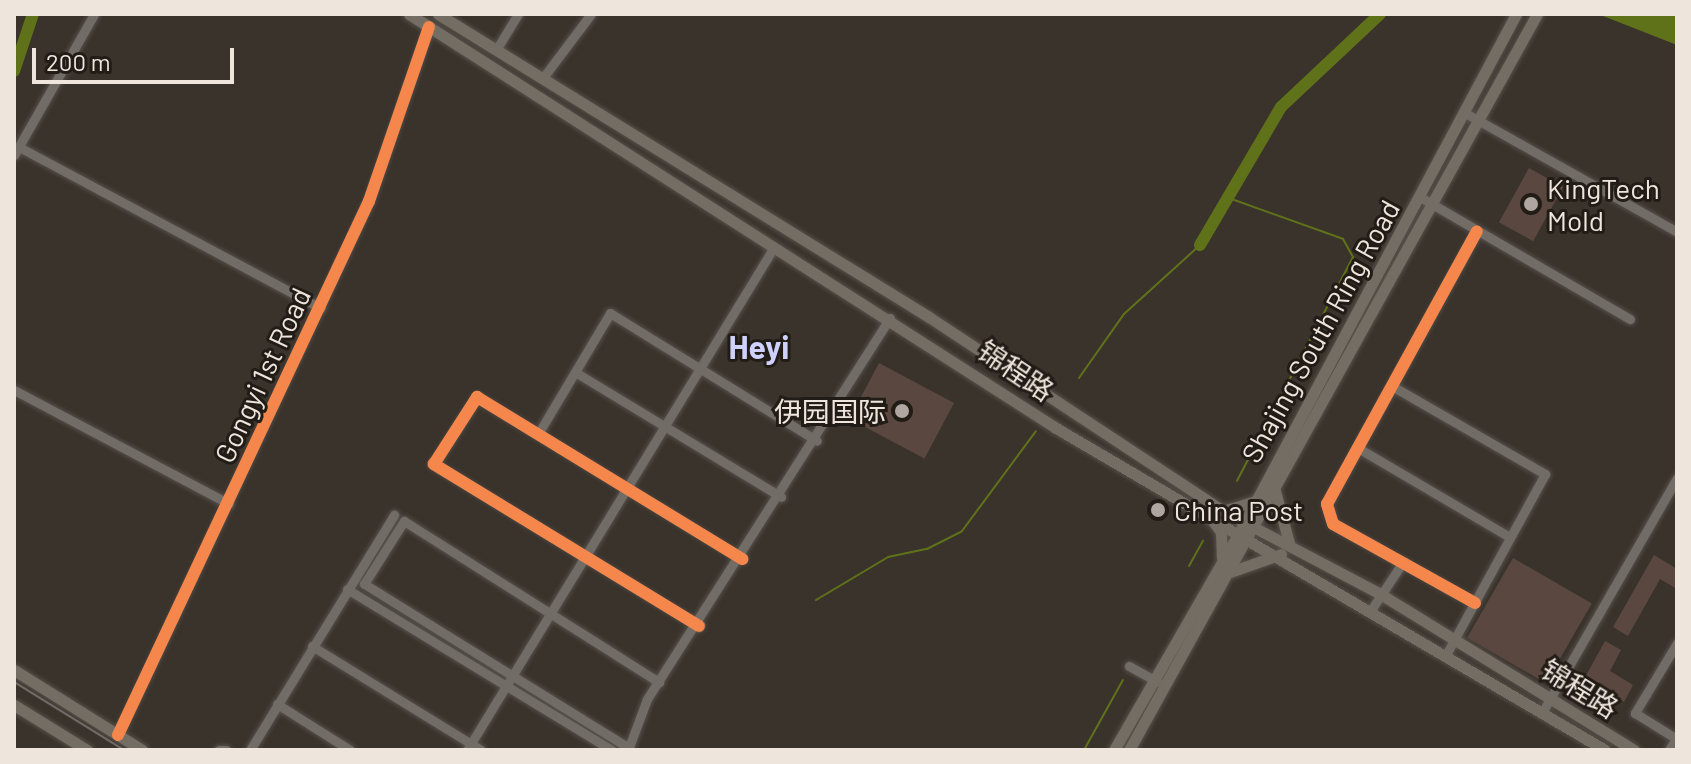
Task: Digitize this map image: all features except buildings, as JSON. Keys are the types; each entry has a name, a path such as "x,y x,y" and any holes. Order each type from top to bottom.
{"main road":[{"name":"锦程路","path":"409,14 769,244 1210,517 1289,544 1382,595 1634,750"},
{"name":"锦程路","path":"438,14 775,223 1223,511 1281,554 1605,750"},
{"name":"Shajing South Ring Road","path":"1129,750 1229,573 1256,501 1467,114 1515,14"},
{"name":"Shajing South Ring Road","path":"1114,750 1222,561 1275,491 1535,18"},
{"path":"769,244 775,223"},
{"path":"1275,491 1289,544"},
{"path":"1223,511 1256,501"},
{"path":"1210,517 1221,532 1222,561"},
{"path":"1229,573 1281,554"},
{"path":"14,670 142,750"},
{"path":"14,705 87,750"}],"street":[{"path":"94,14 16,151 321,308"},
{"path":"496,50 518,14"},
{"path":"542,79 591,14"},
{"name":"Gongyi 1st Road","path":"118,735 369,201 429,27"},
{"path":"1467,114 1677,232"},
{"path":"1420,197 1630,319"},
{"path":"1475,603 1333,524 1327,504 1477,231"},
{"path":"469,747 587,556 769,244"},
{"path":"538,434 610,313 817,441"},
{"path":"347,589 629,749 659,682 699,626 817,441 890,318"},
{"path":"575,372 781,497"},
{"path":"1392,386 1545,474 1447,653"},
{"path":"14,390 229,504"},
{"path":"699,626 434,464 477,397 742,559"},
{"path":"1358,448 1510,537"},
{"path":"1543,711 1677,478"},
{"path":"250,750 394,515"},
{"path":"612,750 364,584 404,521 553,612 659,682"},
{"path":"1373,607 1403,562"},
{"path":"1669,750 1677,739 1635,713 1677,643"},
{"path":"312,646 469,747 481,750"},
{"path":"1129,666 1165,686"},
{"path":"277,704 350,750"},
{"path":"219,750 226,750"}],"shaded area":[{"path":"1598,14 1677,14 1677,45"}],"waterway":[{"path":"14,71 33,14"},
{"path":"1200,245 1281,107 1380,14"},
{"path":"1226,197 1343,239 1353,257 1237,481"},
{"path":"1079,378 1124,314 1200,245"},
{"path":"816,600 888,557 927,549 962,531 1036,431"},
{"path":"1189,566 1203,541"},
{"path":"1084,750 1123,680"}],"railway":[{"path":"14,682 124,750"}],"cycle path":[{"path":"118,735 369,201 429,27"},
{"path":"1475,603 1333,524 1327,504 1477,231"},
{"path":"699,626 434,464 477,397 742,559"}],"place":[{"name":"KingTech Mold","path":"1531,204"},
{"name":"伊园国际","path":"902,411"},
{"name":"China Post","path":"1158,510"}],"district":[{"name":"Heyi","path":"759,346"}]}
